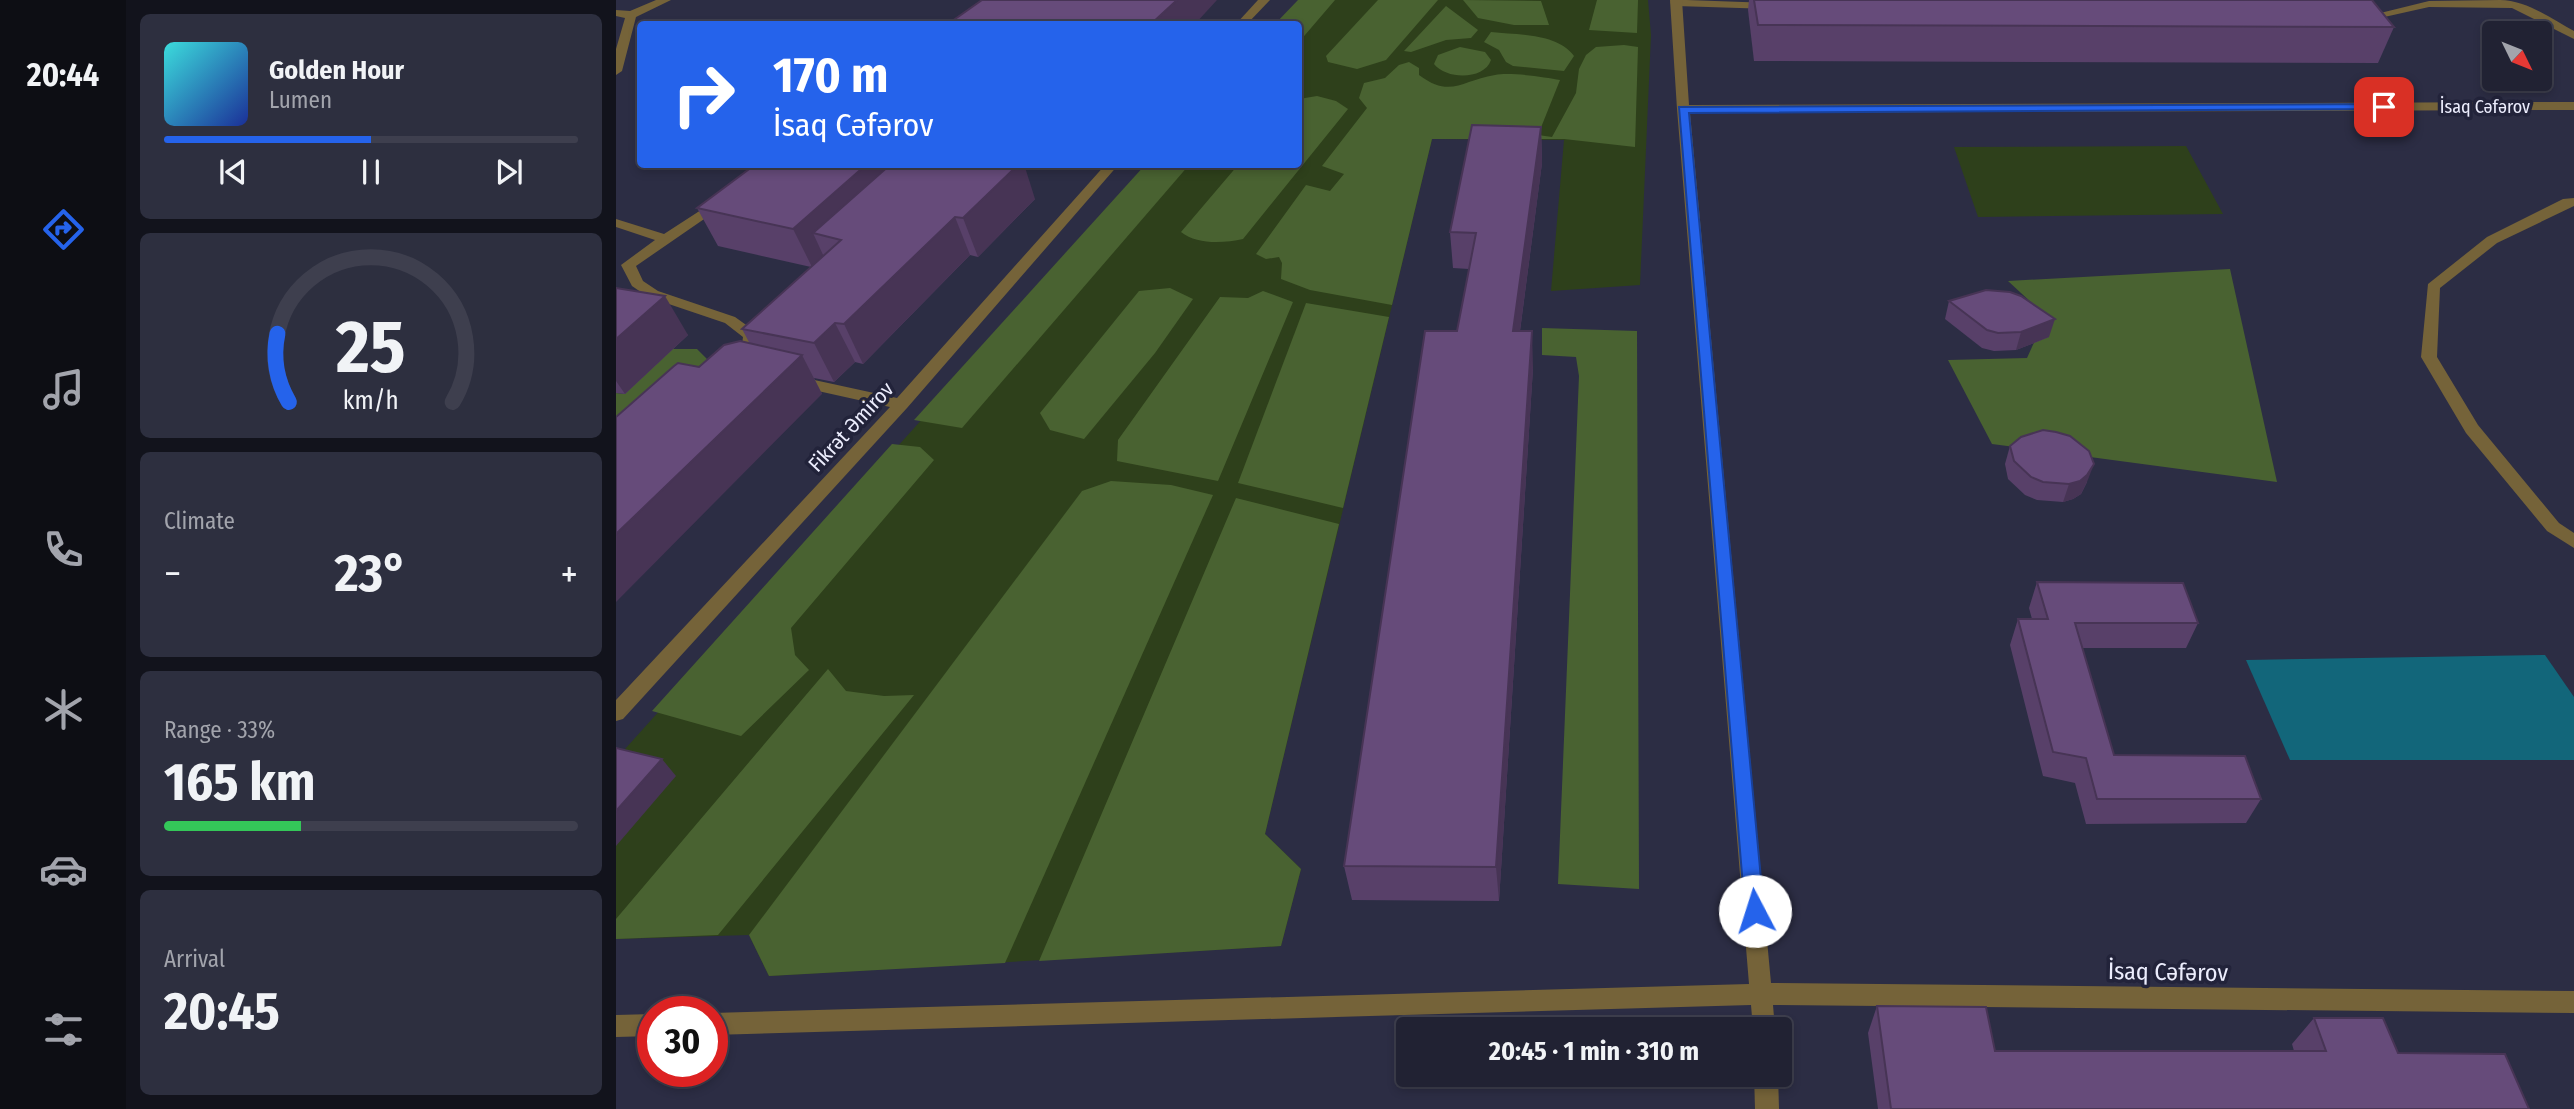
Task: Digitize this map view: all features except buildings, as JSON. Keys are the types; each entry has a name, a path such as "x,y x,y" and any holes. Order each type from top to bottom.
{"street":[{"path":"616,13 631,15 665,0"},
{"path":"1244,21 1264,0"},
{"path":"2502,0 2574,36"},
{"path":"1763,1017 1683,109 1676,2 1785,6"},
{"path":"2354,19 2366,19 2429,4 2514,5"},
{"path":"616,71 631,15"},
{"name":"İsaq Cəfərov","path":"1683,109 2574,106"},
{"name":"Fikrət Əmirov","path":"616,713 901,404 1109,168"},
{"path":"731,194 628,265 637,283 653,293 756,330 749,360"},
{"path":"2574,202 2568,202 2492,240 2433,287 2429,358 2472,429 2553,527 2574,542"},
{"path":"616,223 667,239"},
{"path":"774,376 901,404"},
{"name":"İsaq Cəfərov","path":"728,1024 1762,994 2574,1003"},
{"path":"616,1026 637,1025"},
{"path":"1766,1087 1767,1109"}],"green space":[{"path":"1298,0 1335,0 1302,38 1302,21 1278,21"},
{"path":"1302,0 1648,0 1651,35 1640,285 1551,291 1564,140 1432,139 1265,834 1301,869 1281,946 769,976 749,935 616,939 616,759 1148,168 1302,168 1302,21 1298,21"},
{"path":"1378,0 1438,0 1386,60 1357,69 1328,62 1326,56"},
{"path":"1463,0 1541,1 1549,25 1514,25 1478,18"},
{"path":"1597,0 1638,0 1637,33 1589,30"},
{"path":"1446,6 1478,30 1471,38 1446,40 1411,52 1404,51"},
{"path":"1491,32 1547,39 1567,48 1574,56 1564,71 1513,66 1506,62 1499,50 1484,42"},
{"path":"1460,47 1485,52 1491,60 1481,71 1465,76 1447,73 1434,64 1438,55"},
{"path":"1596,47 1638,47 1635,147 1564,139 1432,139 1392,305 1310,290 1281,279 1282,263 1279,257 1266,259 1256,254 1306,185 1330,191 1344,174 1322,166 1367,108 1359,98 1364,83 1385,78 1399,65 1409,62 1419,68 1419,75 1430,82 1448,87 1501,74 1560,80 1538,135 1552,137 1576,93 1579,69 1586,55"},
{"path":"1317,96 1336,101 1348,109 1302,166 1302,98"},
{"path":"2186,146 2223,214 1978,217 1954,147"},
{"path":"1142,168 1186,168 962,428 914,420"},
{"path":"1235,168 1300,168 1243,239 1203,241 1181,232"},
{"path":"2230,269 2277,482 1992,444 1948,360 2027,358 2046,316 2008,281"},
{"path":"1170,288 1193,299 1155,353 1084,439 1050,430 1040,413 1139,291"},
{"path":"1263,291 1293,302 1218,481 1117,461 1118,440 1220,297 1248,298"},
{"path":"1306,303 1389,317 1343,508 1238,483"},
{"path":"1542,328 1637,331 1639,889 1558,884 1579,376 1576,357 1542,355"},
{"path":"672,349 697,349 711,363 616,419 616,393 624,394"},
{"path":"892,444 920,447 934,460 791,628 795,655 809,670 741,736 652,711"},
{"path":"1111,481 1171,485 1213,495 1005,963 769,976 749,935 1082,491"},
{"path":"1236,498 1339,524 1265,834 1301,869 1281,946 1039,961"},
{"path":"828,669 846,691 884,696 914,695 718,935 616,939 616,919"}],"water":[{"path":"2545,655 2574,697 2574,760 2290,760 2246,660"}],"route":[{"path":"1755,911 1683,109 2384,107"}]}
